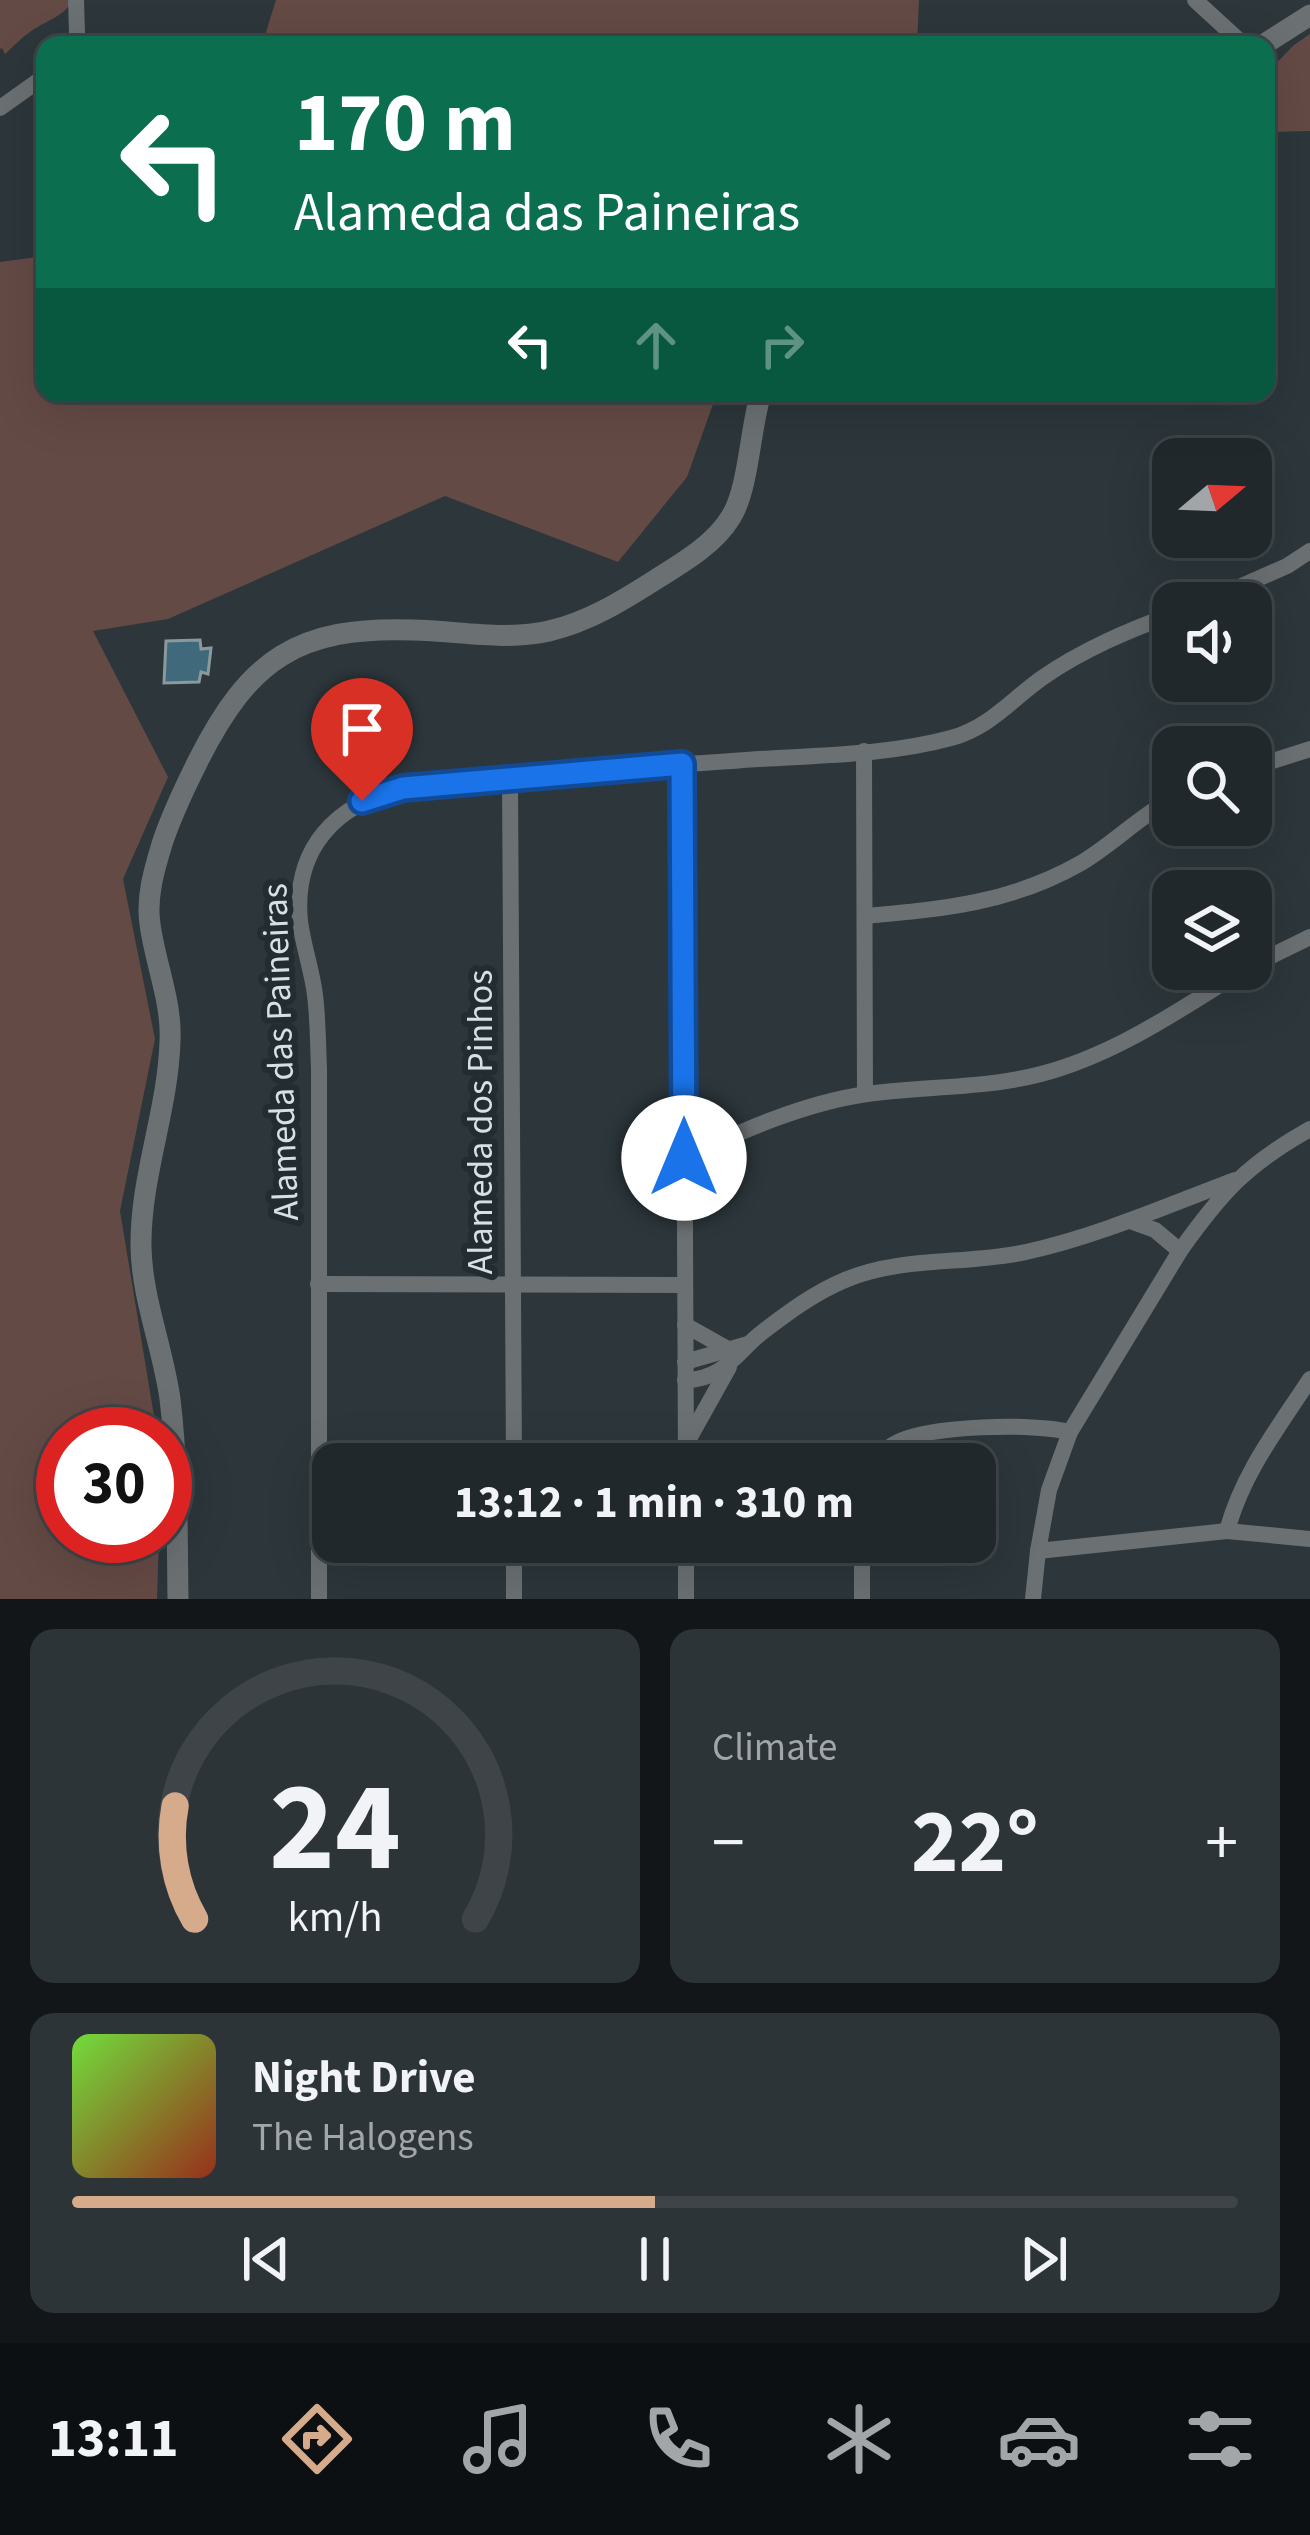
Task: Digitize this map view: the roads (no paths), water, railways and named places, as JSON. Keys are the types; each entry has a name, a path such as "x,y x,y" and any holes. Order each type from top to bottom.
{"street":[{"path":"75,36 76,0"},
{"path":"1195,0 1234,36"},
{"path":"1275,37 1310,15"},
{"path":"0,108 36,82"},
{"path":"178,1599 170,1400 141,1269 143,1200 170,1037 149,922 149,895 163,842 210,736 244,685 264,666 307,642 374,629 514,636 549,631 618,604 681,564 732,516 758,402"},
{"path":"1251,582 1310,551"},
{"name":"Alameda das Paineiras","path":"319,1599 319,1070 315,999 300,922 300,897 304,869 325,829 362,801 403,788 864,751 954,737 1005,710 1066,662 1152,623"},
{"path":"1272,761 1310,749"},
{"path":"864,751 866,1094"},
{"path":"682,764 686,1443"},
{"name":"Alameda dos Pinhos","path":"510,779 514,1443"},
{"path":"865,916 962,907 1031,887 1083,862 1152,813"},
{"path":"1272,955 1310,937"},
{"path":"684,1158 711,1132 866,1094 959,1088 1042,1074 1084,1060 1161,1022 1212,990"},
{"path":"684,1107 711,1132"},
{"path":"1033,1599 1049,1490 1070,1432 1198,1225 1235,1180 1310,1130"},
{"path":"686,1371 728,1356 792,1310 849,1278 910,1265 1028,1252 1130,1221 1235,1180"},
{"path":"1168,1205 1188,1212 1198,1225"},
{"path":"1130,1221 1155,1229 1180,1251"},
{"path":"318,1284 685,1285"},
{"path":"685,1325 728,1356"},
{"path":"691,1443 728,1356"},
{"path":"1227,1531 1246,1477 1310,1379"},
{"path":"895,1443 960,1429 1039,1426 1070,1432"},
{"path":"1038,1551 1227,1531 1310,1539"},
{"path":"514,1563 514,1599"},
{"path":"686,1563 686,1599"},
{"path":"862,1563 862,1599"}]}
